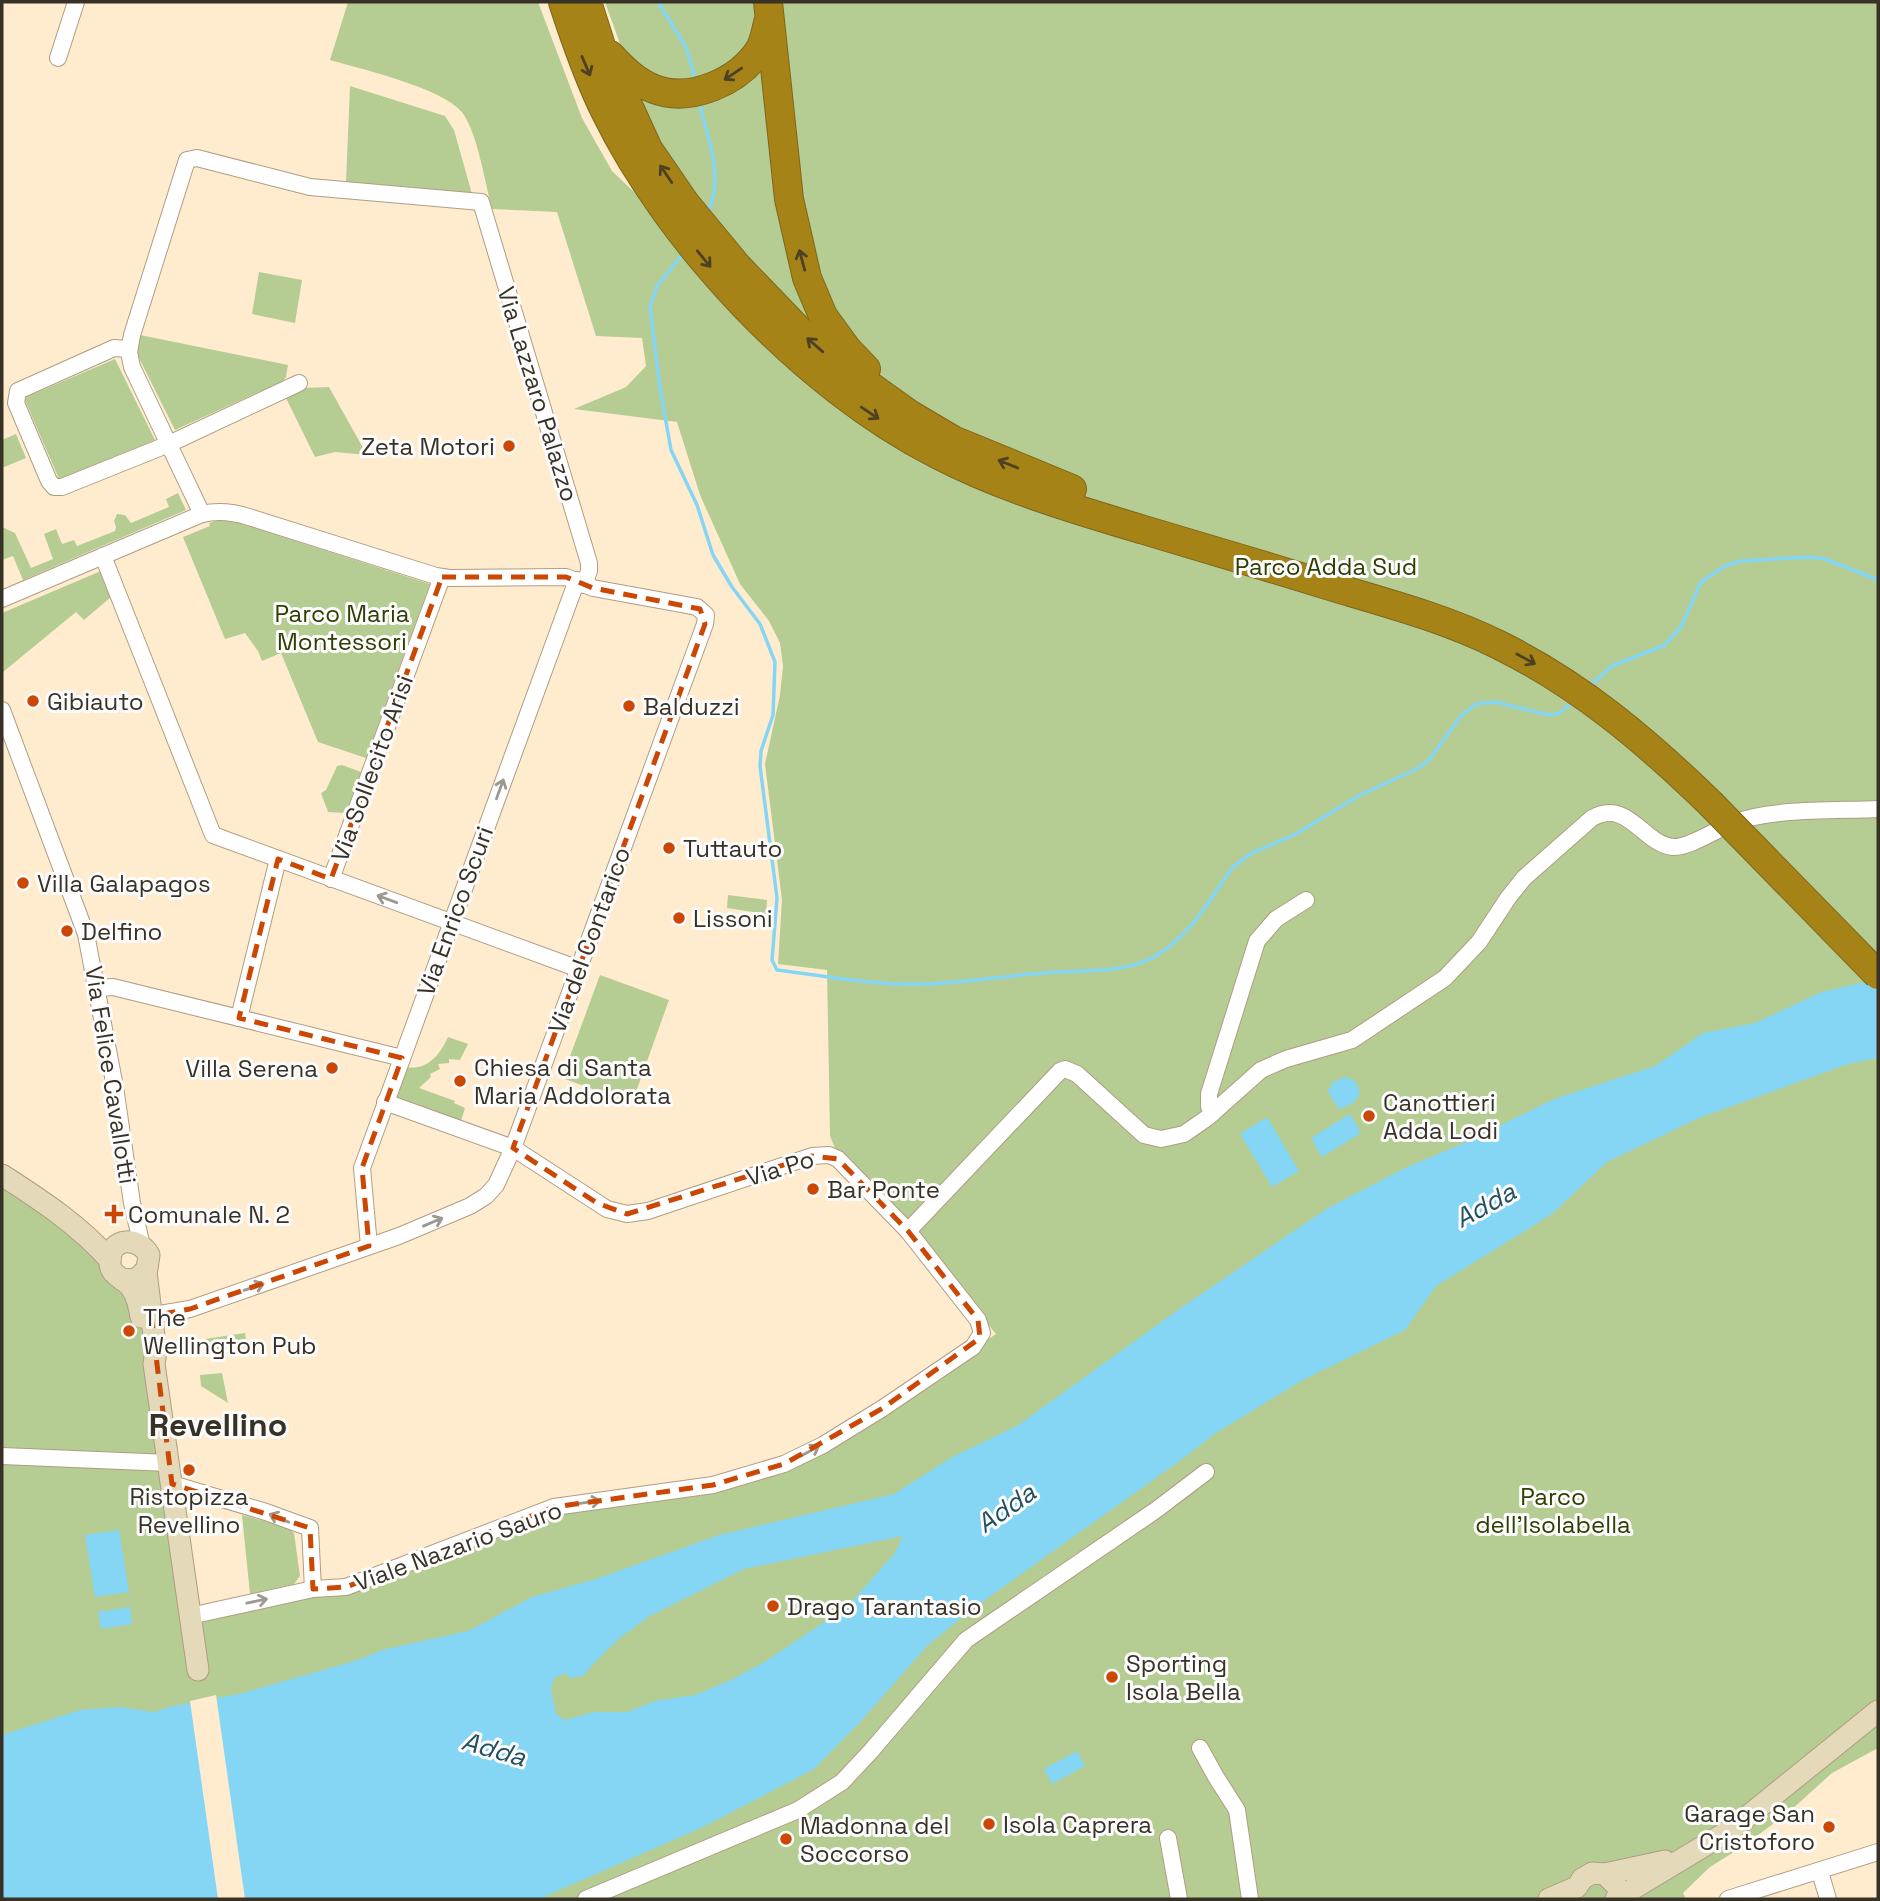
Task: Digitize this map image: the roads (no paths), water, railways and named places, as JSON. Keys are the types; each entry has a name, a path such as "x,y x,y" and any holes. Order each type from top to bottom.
{"highway":[{"path":"563,2 582,57 606,113 636,166 673,220 762,325 817,373 870,413 936,454 1007,485 1071,508 1530,639 1589,687 1659,730 1715,797 1878,975"},
{"path":"587,2 601,46 649,149 685,203 737,266 814,346 909,414 953,440 1072,489 1464,619"},
{"path":"768,11 789,199 807,278 823,316 847,349 909,414"},
{"path":"601,46 629,75 654,89 681,94 709,89 738,72 761,49 768,11"},
{"path":"1715,797 1878,953"}],"street":[{"path":"58,58 76,2"},
{"name":"Via Lazzaro Palazzo","path":"129,348 184,164 192,157 310,187 481,202 590,566 580,583"},
{"path":"202,514 169,444 132,367 129,348 114,348 22,388 16,394 16,402 49,481 56,488 169,444 299,383"},
{"path":"2,599 202,514 213,512 240,514 442,577 558,576 580,583"},
{"path":"103,556 209,828 215,836 579,969"},
{"name":"Via Sollecito Arisi","path":"331,879 442,577"},
{"name":"Via del Contarico","path":"146,1316 191,1309 423,1226 486,1196 501,1177 705,624 706,615 697,607 580,583"},
{"name":"Via Enrico Scuri","path":"369,1246 361,1175 451,922 580,583"},
{"name":"Via Felice Cavallotti","path":"2,710 84,927 98,988 132,1203 122,1249"},
{"path":"908,1231 1060,1071 1065,1069 1077,1074 1138,1130 1152,1138 1174,1138 1212,1114 1261,1070 1286,1059 1352,1040 1445,978 1479,942 1524,878 1600,813 1616,813 1665,844 1676,847 1737,821 1759,815 1878,809"},
{"path":"239,1018 278,859"},
{"path":"1212,1114 1209,1094 1257,941 1276,919 1306,900"},
{"path":"98,988 113,987 402,1058"},
{"path":"385,1102 513,1149"},
{"name":"Via Po","path":"513,1149 607,1209 627,1214 648,1211 812,1156 829,1155 838,1159 908,1231 981,1324 981,1338"},
{"path":"2,1174 90,1239 149,1259 146,1272 148,1351 154,1364 198,1670"},
{"path":"122,1249 112,1271 133,1291 146,1316"},
{"path":"121,1279 136,1280 146,1272"},
{"name":"Viale Nazario Sauro","path":"190,1616 313,1589 353,1585 554,1507 712,1485 784,1464 822,1445 883,1408 981,1338"},
{"path":"2,1456 171,1474 310,1528 313,1589"},
{"path":"586,1899 798,1810 842,1782 966,1640 1156,1510 1206,1472"},
{"path":"1616,1899 1697,1851 1752,1814 1878,1712"},
{"path":"1200,1748 1237,1810 1250,1899"},
{"path":"1168,1838 1179,1899"},
{"path":"1549,1899 1577,1893 1588,1875 1645,1867 1697,1851"},
{"path":"1728,1899 1878,1852"},
{"path":"1820,1872 1828,1899"},
{"path":"1605,1874 1616,1886 1616,1899"}],"water":[{"name":"Adda","path":"1878,979 1878,1058 1848,1064 1699,1118 1607,1162 1552,1214 1436,1286 1405,1330 1301,1381 1216,1433 971,1610 927,1646 862,1720 814,1769 703,1827 539,1899 2,1899 2,1735 80,1710 119,1707 155,1712 239,1694 358,1660 382,1650 468,1631 532,1597 596,1579 719,1535 894,1494 954,1456 1017,1426 1182,1307 1328,1208 1405,1168 1471,1140 1554,1099 1655,1066 1703,1033 1755,1023 1822,992","holes":["903,1536 894,1554 847,1607 766,1661 731,1680 695,1695 655,1701 627,1712 594,1712 565,1720 556,1714 551,1689 554,1678 566,1673 570,1678 583,1676 621,1637 650,1616 744,1569"]},
{"path":"1344,1077 1355,1082 1360,1094 1353,1103 1341,1109 1327,1090 1332,1087 1330,1084"},
{"path":"1350,1114 1361,1133 1322,1157 1311,1138"},
{"path":"1267,1117 1299,1171 1272,1187 1240,1134"},
{"path":"119,1530 129,1592 95,1597 85,1535"},
{"path":"130,1607 132,1624 101,1629 98,1612"},
{"path":"1077,1751 1085,1766 1052,1784 1044,1769"}],"waterway":[{"path":"658,2 686,47 696,81"},
{"path":"699,101 715,170 713,198 708,212"},
{"path":"681,256 657,286 650,307 671,450 697,505 713,555 732,587 760,624 775,662 773,715 761,751 760,766 777,898 772,960 777,970 870,982 927,984 1111,969 1138,964 1175,942 1206,907 1232,868 1250,854 1296,834 1360,795 1415,770 1428,761 1461,716 1476,704 1495,702 1549,715 1558,714 1574,701"},
{"path":"1590,686 1612,666 1665,645 1681,627 1701,582 1725,566 1741,561 1810,557 1825,559 1878,580"}],"place":[{"name":"Zeta Motori","path":"509,446"},
{"name":"Gibiauto","path":"33,701"},
{"name":"Balduzzi","path":"629,706"},
{"name":"Tuttauto","path":"669,848"},
{"name":"Villa Galapagos","path":"23,883"},
{"name":"Lissoni","path":"679,918"},
{"name":"Delfino","path":"67,931"},
{"name":"Villa Serena","path":"332,1068"},
{"name":"Chiesa di Santa Maria Addolorata","path":"460,1081"},
{"name":"Canottieri Adda Lodi","path":"1369,1116"},
{"name":"Bar Ponte","path":"813,1189"},
{"name":"Comunale N. 2","path":"114,1214"},
{"name":"The Wellington Pub","path":"129,1331"},
{"name":"Ristopizza Revellino","path":"189,1470"},
{"name":"Drago Tarantasio","path":"773,1606"},
{"name":"Sporting Isola Bella","path":"1112,1677"},
{"name":"Isola Caprera","path":"989,1824"},
{"name":"Garage San Cristoforo","path":"1829,1827"},
{"name":"Madonna del Soccorso","path":"786,1839"}],"district":[{"name":"Revellino","path":"218,1425"}],"park label":[{"name":"Parco Adda Sud","path":"1326,566"},
{"name":"Parco Maria Montessori","path":"342,627"},
{"name":"Parco dell'Isolabella","path":"1553,1510"}]}
